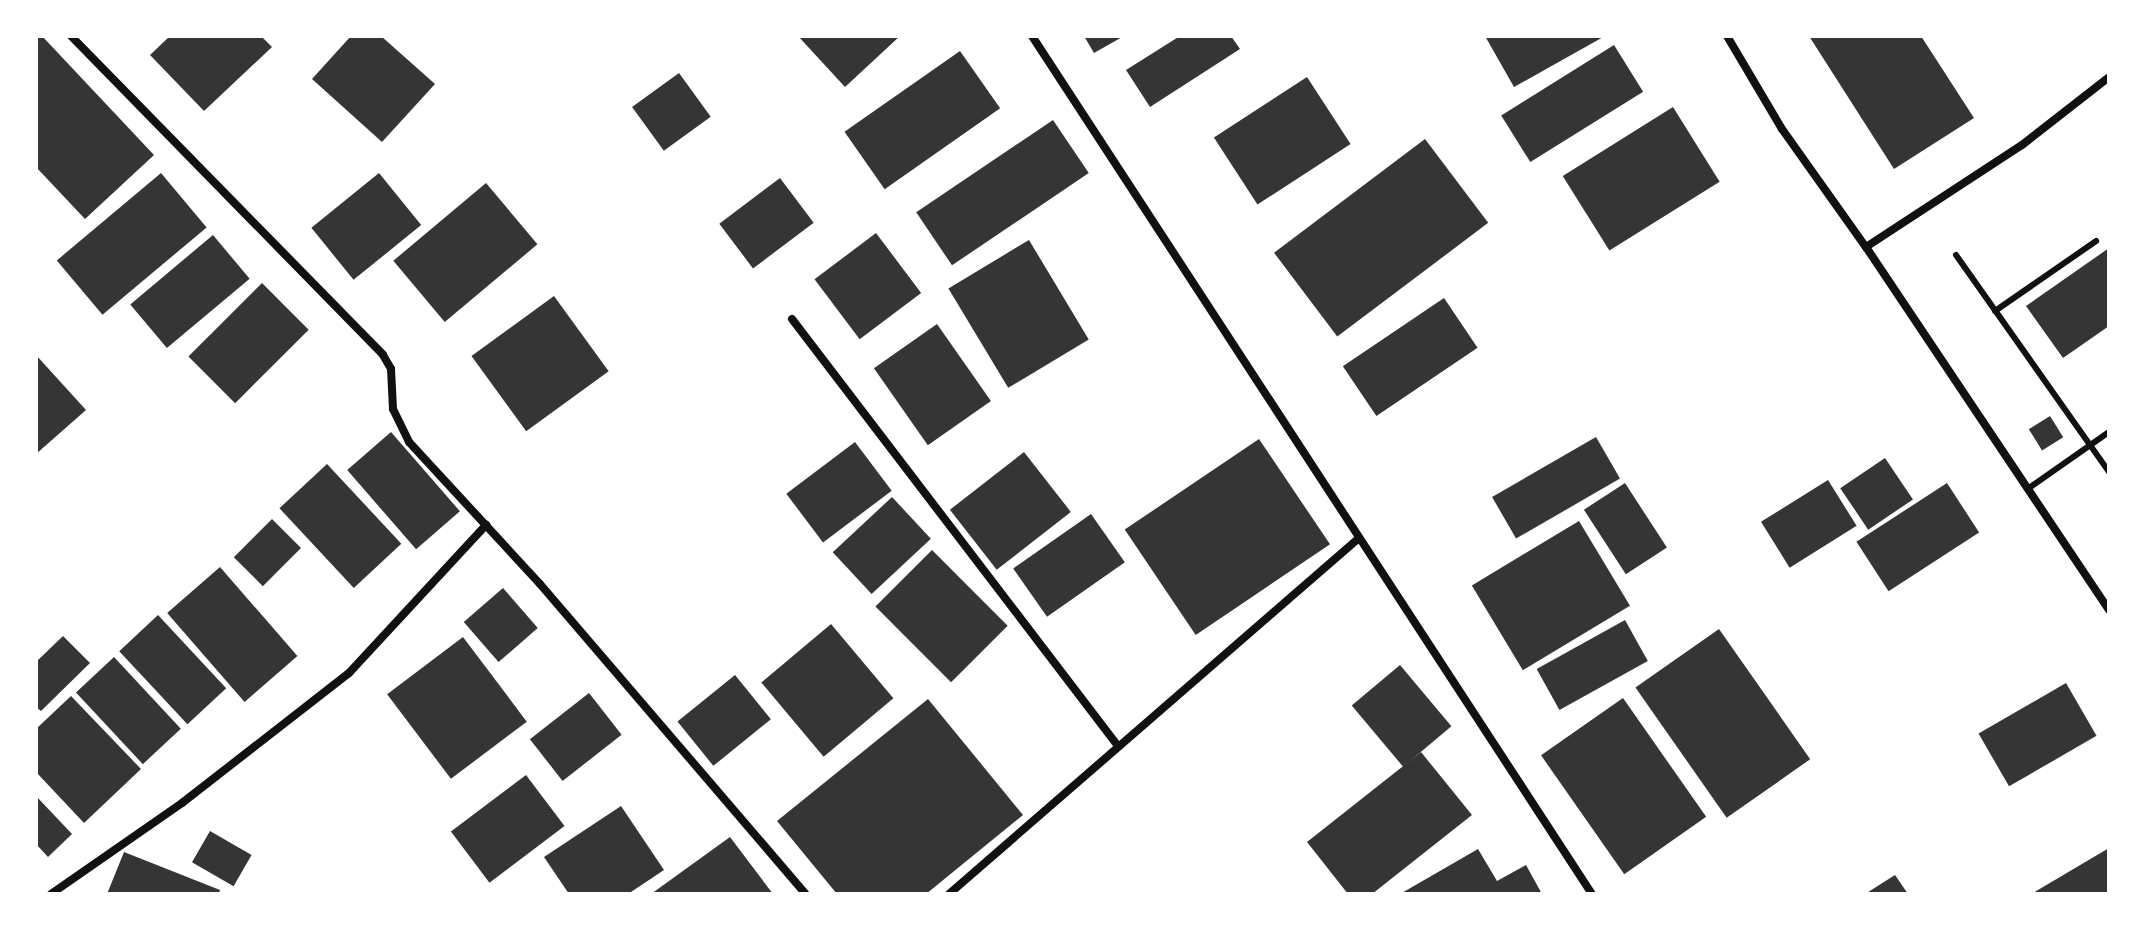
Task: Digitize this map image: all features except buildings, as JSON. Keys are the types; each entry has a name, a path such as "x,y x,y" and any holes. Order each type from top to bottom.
{"street":[{"path":"71,36 383,355 391,369 399,428 806,894"},
{"path":"1032,36 1592,894"},
{"path":"1727,36 1782,129 1866,247 2109,610"},
{"path":"1866,247 2022,145 2109,77"},
{"path":"792,319 1118,746"},
{"path":"51,894 182,803 349,673 486,525"},
{"path":"949,894 1359,538"}],"lane":[{"path":"1995,311 2096,241"},
{"path":"1956,255 2109,472"},
{"path":"2029,488 2109,432"}]}
